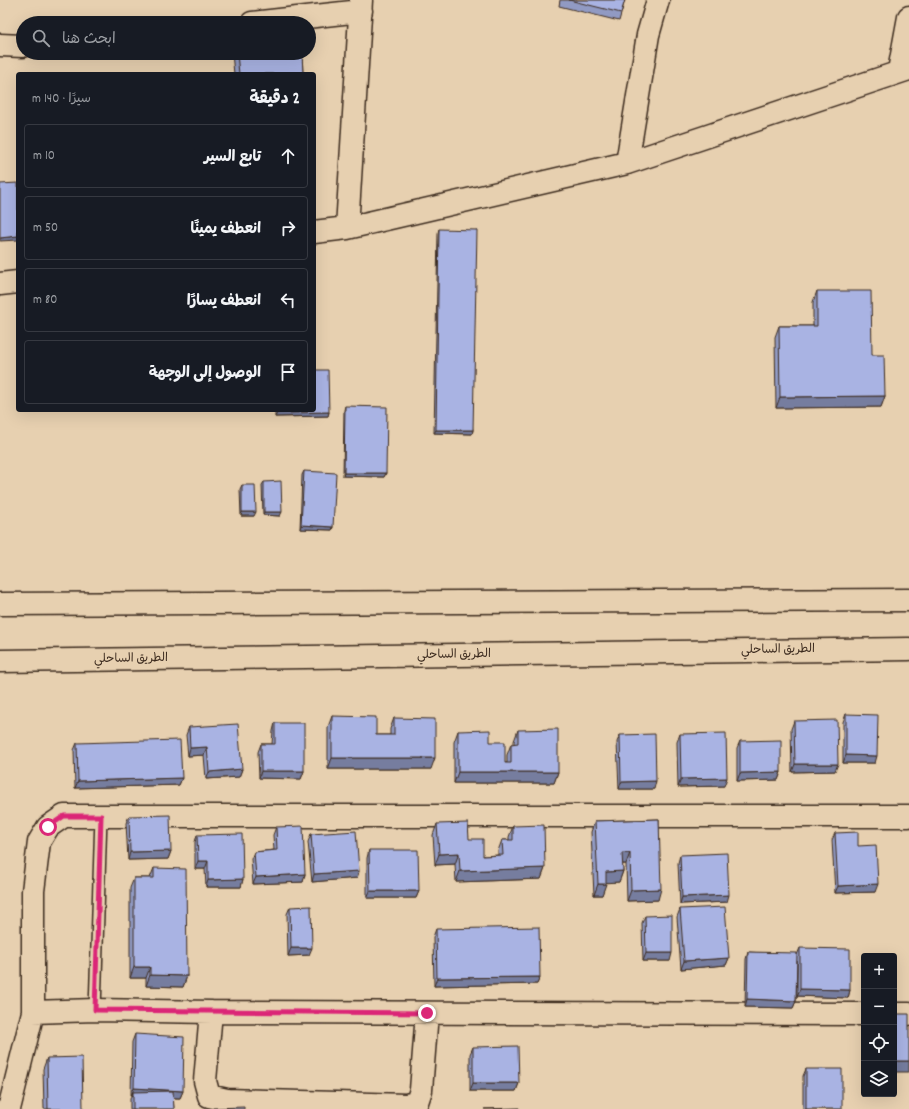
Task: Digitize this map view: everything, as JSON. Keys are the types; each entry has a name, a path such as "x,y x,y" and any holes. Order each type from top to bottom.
{"main road":[{"path":"627,163 648,34 658,0"},
{"path":"297,16 361,6 347,228"},
{"path":"316,232 347,228 627,163 904,70 909,17"},
{"path":"0,45 16,46"},
{"path":"0,284 16,282"},
{"path":"0,604 909,600"},
{"name":"الطريق الساحلي","path":"0,661 909,649"},
{"path":"9,1109 33,1012 33,892 39,842 48,827 64,816 909,816"},
{"path":"33,1012 95,1010 211,1012 861,1014"},
{"path":"211,1012 204,1081 210,1096 227,1100 406,1105 417,1102 421,1090 427,1013"},
{"path":"897,1014 909,1014"}],"lane":[{"path":"95,1010 101,816"}],"building":[{"path":"569,0 625,0 621,13"},
{"path":"238,60 302,60 303,72 239,72"},
{"path":"16,183 16,236 0,238 0,184"},
{"path":"439,229 477,230 473,430 436,430"},
{"path":"817,291 871,291 872,355 884,355 885,396 780,397 779,326 817,326"},
{"path":"316,370 328,370 329,412 277,413 316,412"},
{"path":"345,406 387,407 386,473 344,473"},
{"path":"304,471 336,473 333,527 301,525"},
{"path":"281,481 282,512 264,512 264,482"},
{"path":"242,485 255,485 256,512 242,512"},
{"path":"846,714 878,715 877,756 846,755"},
{"path":"332,716 376,717 376,735 394,735 394,718 435,719 435,758 332,758"},
{"path":"837,720 838,764 795,764 794,721"},
{"path":"275,723 304,723 304,771 261,771 261,744 275,744"},
{"path":"238,724 242,769 209,772 207,747 190,748 189,727"},
{"path":"558,729 558,772 458,772 458,731 490,730 490,742 505,742 505,763 511,763 511,744 518,743 518,730"},
{"path":"726,733 727,778 681,779 680,734"},
{"path":"655,734 656,781 621,782 620,735"},
{"path":"180,740 182,778 78,781 77,743"},
{"path":"781,740 781,772 740,773 740,741"},
{"path":"170,815 171,851 130,852 129,816"},
{"path":"659,819 661,889 631,890 630,853 622,853 623,871 606,872 606,884 598,884 595,821"},
{"path":"468,823 469,839 483,839 483,856 503,855 502,840 513,840 513,826 544,825 545,868 460,871 459,853 439,854 437,824"},
{"path":"303,826 305,874 256,877 254,852 277,850 276,827"},
{"path":"356,831 359,871 314,874 311,834"},
{"path":"858,832 858,846 876,845 878,884 838,886 835,833"},
{"path":"242,834 243,879 208,880 208,861 198,861 197,835"},
{"path":"369,850 418,850 419,891 370,891"},
{"path":"727,853 729,895 682,897 680,855"},
{"path":"154,868 186,869 187,976 150,975 150,967 134,967 134,878 154,878"},
{"path":"311,906 312,948 291,948 290,907"},
{"path":"725,907 729,958 684,961 680,909"},
{"path":"672,915 672,953 646,953 645,916"},
{"path":"539,927 540,977 437,978 436,929"},
{"path":"800,948 850,949 850,990 800,989"},
{"path":"748,952 797,953 796,1001 747,999"},
{"path":"897,1014 909,1014 909,1061 897,1061"},
{"path":"135,1034 184,1037 183,1091 134,1088"},
{"path":"518,1046 519,1083 473,1083 473,1047"},
{"path":"82,1057 83,1109 48,1109 47,1058"},
{"path":"806,1069 842,1069 842,1109 806,1109"},
{"path":"173,1091 174,1109 133,1109 133,1092"},
{"path":"244,1107 244,1109 213,1109 213,1108"},
{"path":"519,1108 519,1109 484,1109"}],"route":[{"path":"48,827 64,816 101,816 95,1010 427,1013"}]}
